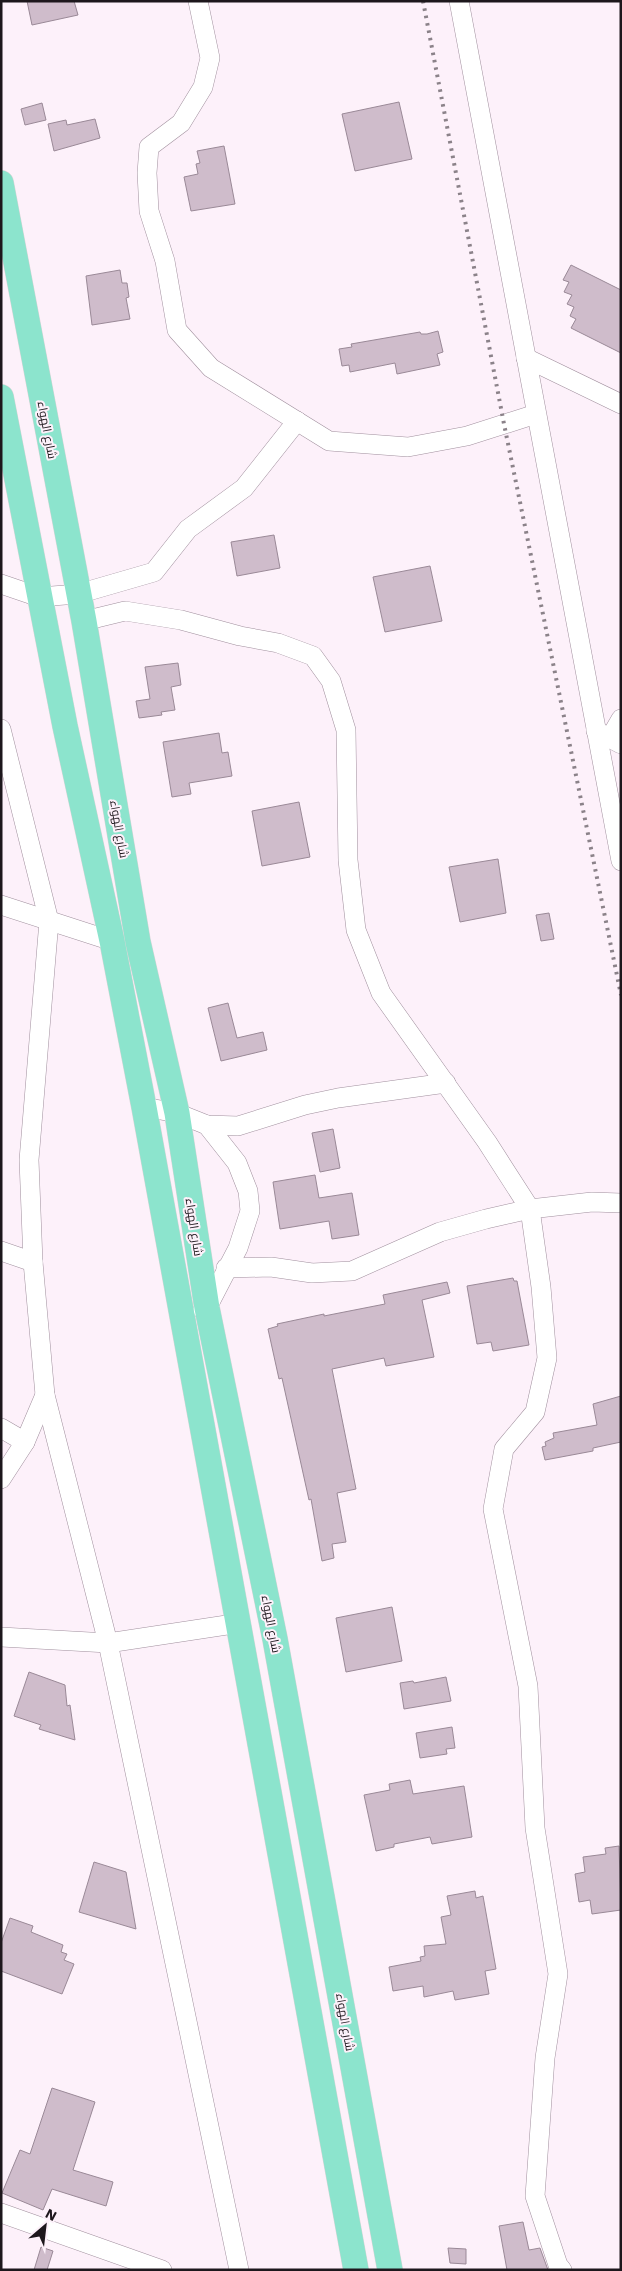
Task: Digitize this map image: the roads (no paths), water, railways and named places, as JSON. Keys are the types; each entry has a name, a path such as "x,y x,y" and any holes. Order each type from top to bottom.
{"main road":[{"name":"شارع الهواء","path":"1,183 84,621 138,942 177,1113 207,1308 278,1658 390,2270"},
{"path":"1,397 39,597 112,941 144,1107 240,1623 356,2270"}],"street":[{"path":"198,1 210,58 203,87 181,123 149,147 147,172 149,211 165,261 177,330 211,368 329,441 408,446 467,436 536,414"},
{"path":"459,1 536,414 609,738 621,861"},
{"path":"526,358 621,404"},
{"path":"1,584 39,597 78,594 154,572 188,528 244,488 297,421"},
{"path":"84,621 125,611 172,618 240,636 278,643 312,656 330,682 346,730 348,860 356,930 381,993 487,1142 530,1209 541,1287 547,1358 535,1412 504,1449 493,1509 528,1686 536,1828 558,1974 545,2058 535,2196 558,2266 562,2270"},
{"path":"609,738 621,719"},
{"path":"2,738 49,921 28,1160 33,1262 45,1396 108,1643 239,2270"},
{"path":"1,905 112,941"},
{"path":"144,1107 177,1113 207,1125 238,1126 289,1110 338,1098 446,1083"},
{"path":"183,1323 207,1308 238,1248 250,1211 248,1191 237,1163 207,1125"},
{"path":"226,1268 271,1267 312,1273 352,1271 440,1232 486,1218 530,1209 592,1202 621,1203"},
{"path":"1,1251 33,1262"},
{"path":"1,1479 25,1442 45,1396"},
{"path":"1,1428 25,1442"},
{"path":"1,1637 108,1643 240,1623"},
{"path":"1,2212 162,2270"}],"railway":[{"path":"423,1 504,424 621,995"}]}
